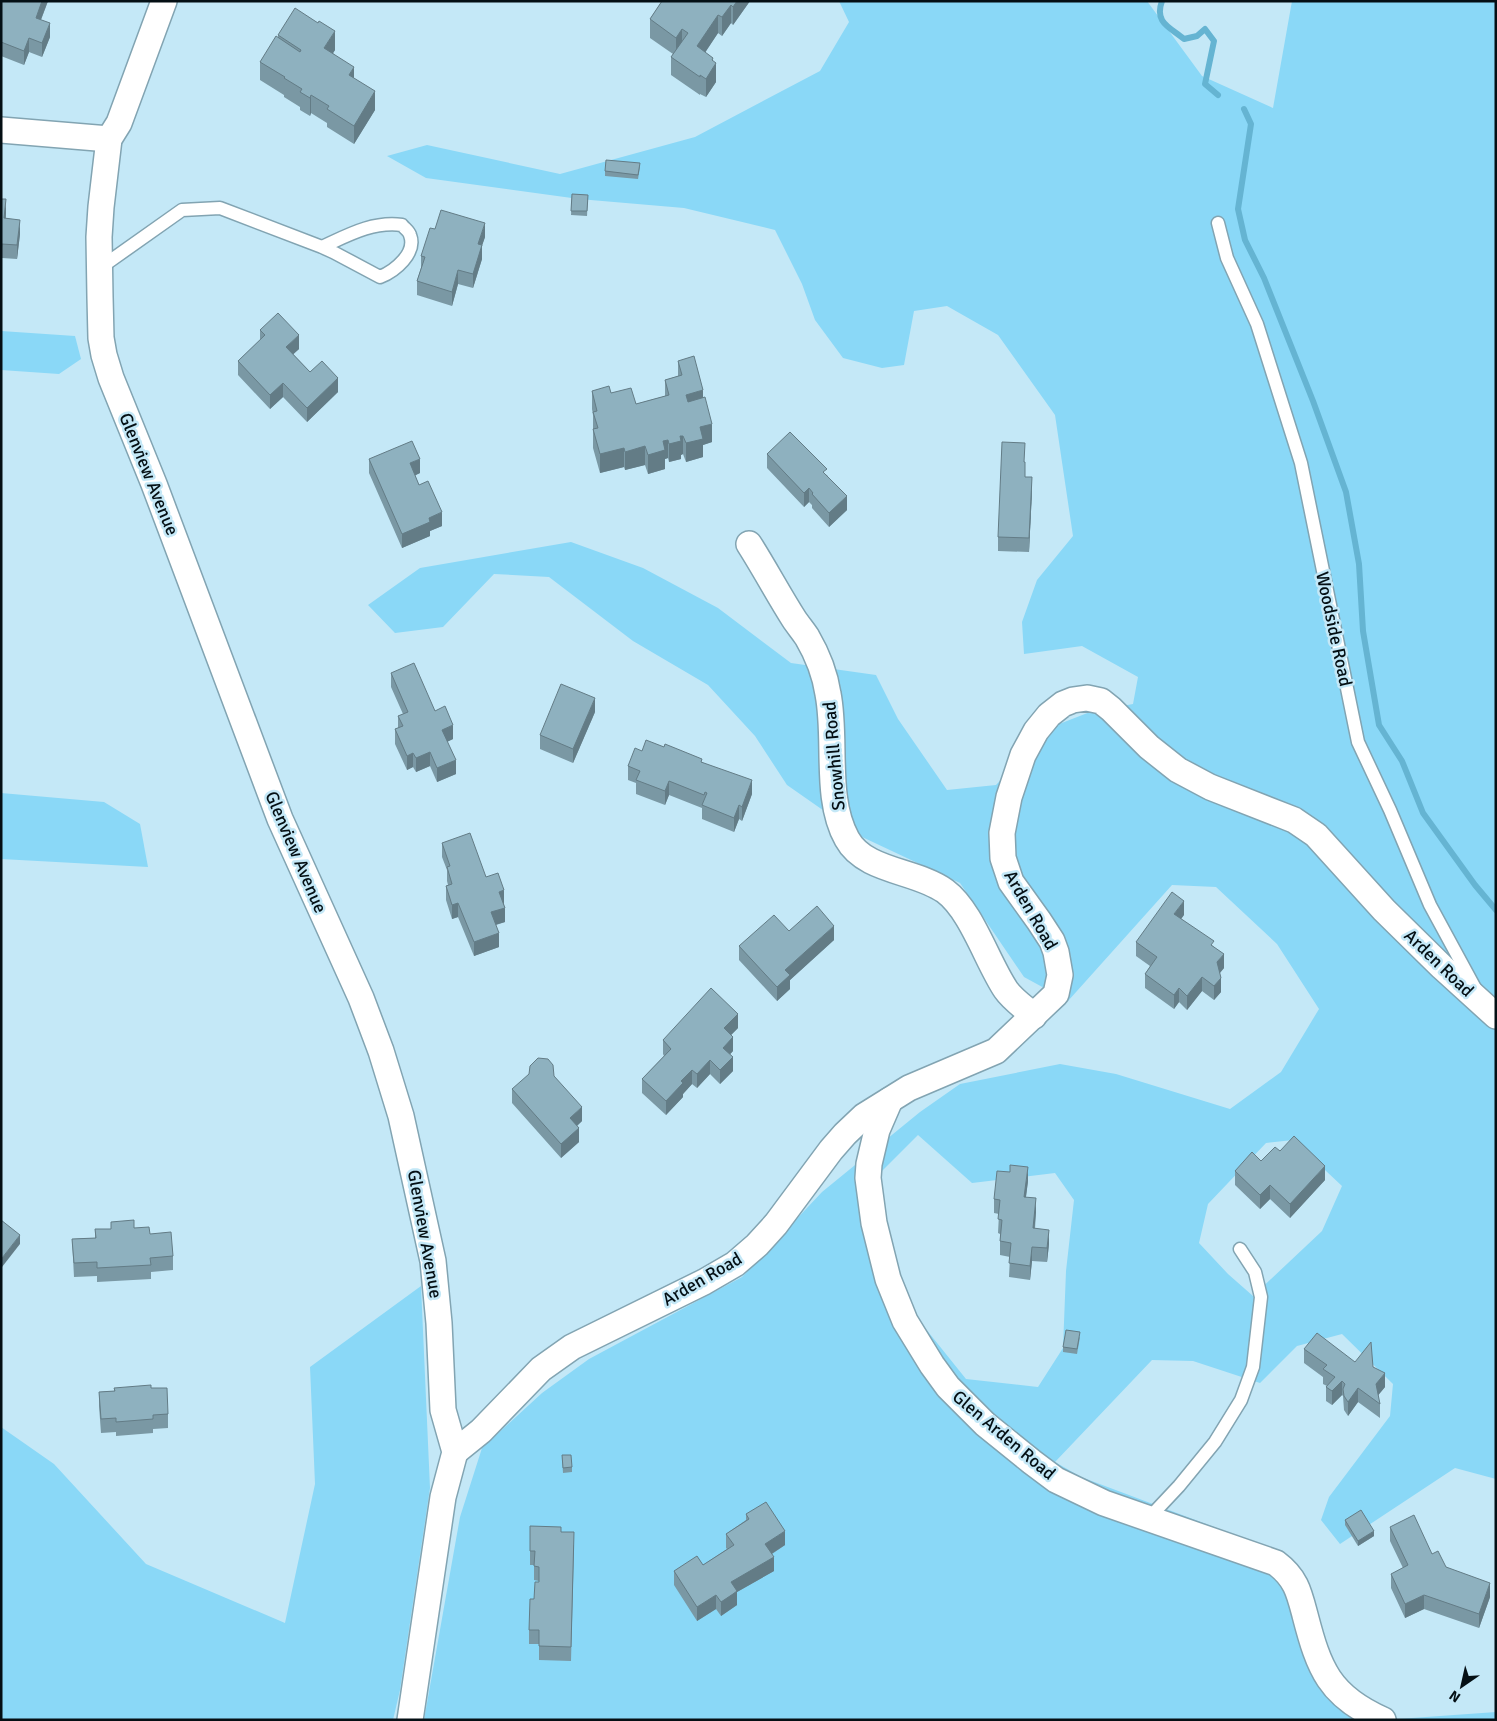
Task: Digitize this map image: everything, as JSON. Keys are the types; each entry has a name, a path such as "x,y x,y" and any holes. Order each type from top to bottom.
{"street":[{"name":"Glenview Avenue","path":"164,1 119,123 109,139 99,236 101,338 111,378 154,484 280,818 361,998 382,1051 401,1116 433,1261 439,1323 443,1410 454,1452 443,1497 410,1720"},
{"path":"1,130 109,139"},
{"name":"Snowhill Road","path":"749,544 806,636 818,660 828,692 832,717 834,793 838,814 847,840 867,860 930,882 945,891 968,919 1007,992 1034,1016"},
{"name":"Arden Road","path":"454,1452 481,1431 541,1368 572,1347 704,1282 735,1264 757,1245 776,1224 845,1134 864,1116 909,1088 996,1051 1056,994 1060,975 1056,952 1052,941 1039,920 1011,882 1003,858 1002,833 1009,797 1023,755 1036,731 1049,715 1063,704 1087,698 1101,702 1178,770 1210,787 1294,820 1316,835 1384,910 1491,1012"},
{"name":"Glen Arden Road","path":"890,1100 876,1130 869,1164 868,1178 874,1223 888,1279 905,1321 932,1365 954,1393 986,1424 1056,1480 1104,1503 1276,1563 1284,1569 1299,1593 1321,1668 1338,1692 1352,1704 1383,1720"}],"lane":[{"path":"100,268 182,210 220,208 322,247 380,277 390,273 403,261 411,247 410,234 402,225 391,224 366,227 322,247"},
{"name":"Woodside Road","path":"1218,223 1227,258 1257,324 1301,463 1358,742 1390,810 1430,905 1491,1012"},
{"path":"1148,1518 1179,1486 1215,1442 1241,1400 1253,1368 1261,1297 1256,1272 1240,1249"}],"shaded area":[{"path":"839,1 1147,1 1202,76 1273,108 1292,1 1496,1 1496,1479 1455,1468 1340,1544 1321,1520 1329,1497 1390,1416 1393,1384 1342,1334 1297,1346 1260,1383 1193,1361 1152,1360 1055,1462 1081,1477 1270,1548 1352,1696 1398,1719 1496,1712 1496,1720 424,1720 460,1517 482,1448 542,1393 589,1359 742,1277 822,1192 920,1112 960,1084 1060,1064 1116,1074 1230,1109 1281,1072 1319,1009 1277,944 1216,887 1172,885 1068,1001 1024,977 960,883 860,836 787,785 755,736 708,685 633,641 549,577 494,574 443,627 395,633 368,605 420,568 571,542 643,568 718,608 791,663 876,675 898,719 947,790 996,785 1049,728 1090,712 1133,704 1138,677 1082,646 1024,654 1022,622 1037,580 1073,536 1055,415 998,335 947,306 914,311 904,365 882,368 843,358 815,320 802,284 775,230 684,208 579,199 426,178 387,156 427,145 560,174 695,137 820,71 849,22","holes":["918,1135 972,1183 1055,1173 1074,1200 1066,1271 1063,1348 1038,1387 966,1379 921,1323 894,1270 874,1179","1293,1140 1342,1186 1322,1231 1253,1296 1228,1274 1199,1243 1208,1204 1266,1143"]},
{"path":"1,331 75,336 81,359 59,374 1,370"},
{"path":"1,793 104,802 140,824 148,867 1,859"},
{"path":"421,1286 430,1488 400,1690 393,1720 1,1720 1,1427 54,1464 146,1564 285,1623 315,1484 310,1367"}],"building":[{"path":"2,1 42,1 36,18 50,23 42,43 29,38 24,51 1,42"},
{"path":"662,1 737,1 733,7 731,5 722,17 718,15 697,46 713,58 712,60 716,63 706,79 671,57 688,33 682,29 676,38 650,19"},
{"path":"295,8 318,23 319,21 335,31 324,48 354,67 349,75 375,91 354,126 327,109 329,106 311,95 310,98 300,92 302,89 260,62 276,36 300,52 301,50 278,35"},
{"path":"606,160 640,163 638,175 605,171"},
{"path":"572,194 588,195 587,211 571,211"},
{"path":"1,199 6,199 4,218 20,220 17,245 2,244 1,252"},
{"path":"441,210 485,223 478,244 482,245 473,274 458,270 452,292 417,281 425,257 421,256 430,228 435,229"},
{"path":"278,313 299,335 286,347 310,372 322,361 338,378 307,408 283,383 270,395 238,361 265,335 260,330"},
{"path":"694,356 703,390 686,395 688,402 705,397 712,424 700,427 703,439 686,443 683,436 680,436 681,441 669,444 668,440 663,441 665,450 648,455 645,446 625,452 624,448 600,454 593,429 598,428 593,412 597,411 592,391 609,386 611,393 631,388 636,404 669,395 665,380 682,375 678,361"},
{"path":"790,432 827,469 823,472 847,496 829,513 809,488 804,493 767,454"},
{"path":"412,441 420,459 410,463 419,485 428,481 442,512 429,518 430,522 402,534 369,459"},
{"path":"1002,442 1025,443 1025,477 1032,477 1029,538 998,537"},
{"path":"414,663 435,711 445,706 453,725 442,730 456,760 437,768 430,752 416,758 413,753 407,756 395,729 403,726 398,716 408,712 391,673"},
{"path":"561,684 595,698 573,749 540,735"},
{"path":"646,740 664,747 665,744 702,759 701,762 752,780 742,807 739,805 734,818 702,805 707,793 705,792 704,795 669,781 665,791 636,780 640,771 628,766 635,748 642,751"},
{"path":"470,833 486,877 498,873 504,890 499,892 505,908 491,912 499,933 474,942 458,903 452,905 446,886 452,884 447,867 450,866 442,843"},
{"path":"1172,892 1184,901 1174,914 1214,941 1211,945 1224,954 1217,962 1221,978 1214,986 1202,977 1187,996 1179,988 1174,995 1145,974 1157,957 1136,942"},
{"path":"817,906 834,926 785,970 790,975 777,987 739,946 774,915 789,931"},
{"path":"711,988 738,1014 724,1028 733,1037 723,1048 733,1057 720,1070 710,1060 697,1074 692,1070 666,1101 642,1079 671,1049 663,1040"},
{"path":"538,1058 548,1059 553,1065 554,1076 582,1107 570,1118 579,1128 561,1144 512,1089 529,1074 530,1066"},
{"path":"1294,1136 1325,1166 1290,1204 1270,1185 1260,1195 1235,1171 1252,1152 1261,1161 1275,1147 1280,1151"},
{"path":"1010,1165 1028,1167 1024,1197 1036,1198 1033,1228 1049,1230 1047,1248 1032,1247 1030,1266 1009,1263 1011,1243 1000,1241 1002,1220 998,1219 1000,1200 994,1199 997,1171 1010,1172"},
{"path":"1,1220 20,1235 2,1258 1,1257"},
{"path":"134,1220 134,1228 149,1227 150,1234 171,1232 173,1256 150,1258 151,1265 97,1268 97,1262 74,1263 72,1239 96,1238 95,1229 111,1229 111,1222"},
{"path":"1066,1330 1080,1332 1077,1349 1063,1347"},
{"path":"1317,1333 1355,1362 1371,1342 1373,1367 1385,1373 1376,1384 1380,1404 1358,1388 1348,1402 1344,1396 1343,1389 1345,1384 1342,1381 1332,1391 1326,1387 1335,1377 1323,1369 1327,1365 1304,1349"},
{"path":"151,1385 151,1388 167,1388 168,1414 153,1415 153,1419 116,1422 116,1418 101,1419 99,1392 115,1391 114,1388"},
{"path":"562,1455 571,1455 572,1467 563,1468"},
{"path":"766,1502 785,1531 765,1544 774,1557 731,1582 737,1591 721,1602 716,1595 697,1607 674,1571 697,1556 703,1565 734,1545 726,1534 749,1519 746,1514"},
{"path":"1361,1510 1374,1531 1358,1541 1345,1520"},
{"path":"1414,1515 1432,1554 1438,1551 1446,1567 1490,1583 1479,1614 1424,1595 1405,1604 1391,1574 1408,1565 1390,1527"},
{"path":"530,1526 561,1527 561,1532 574,1532 571,1647 539,1646 539,1630 529,1630 530,1599 534,1599 535,1582 539,1582 539,1567 534,1566 535,1551 530,1551"}],"waterway":[{"path":"1162,1 1160,15 1169,28 1184,39 1197,36 1205,29 1214,41 1205,84 1218,95"},
{"path":"1244,109 1251,124 1238,209 1245,240 1264,278 1313,401 1346,492 1359,564 1363,631 1379,725 1402,761 1423,813 1475,885 1496,910"}]}
